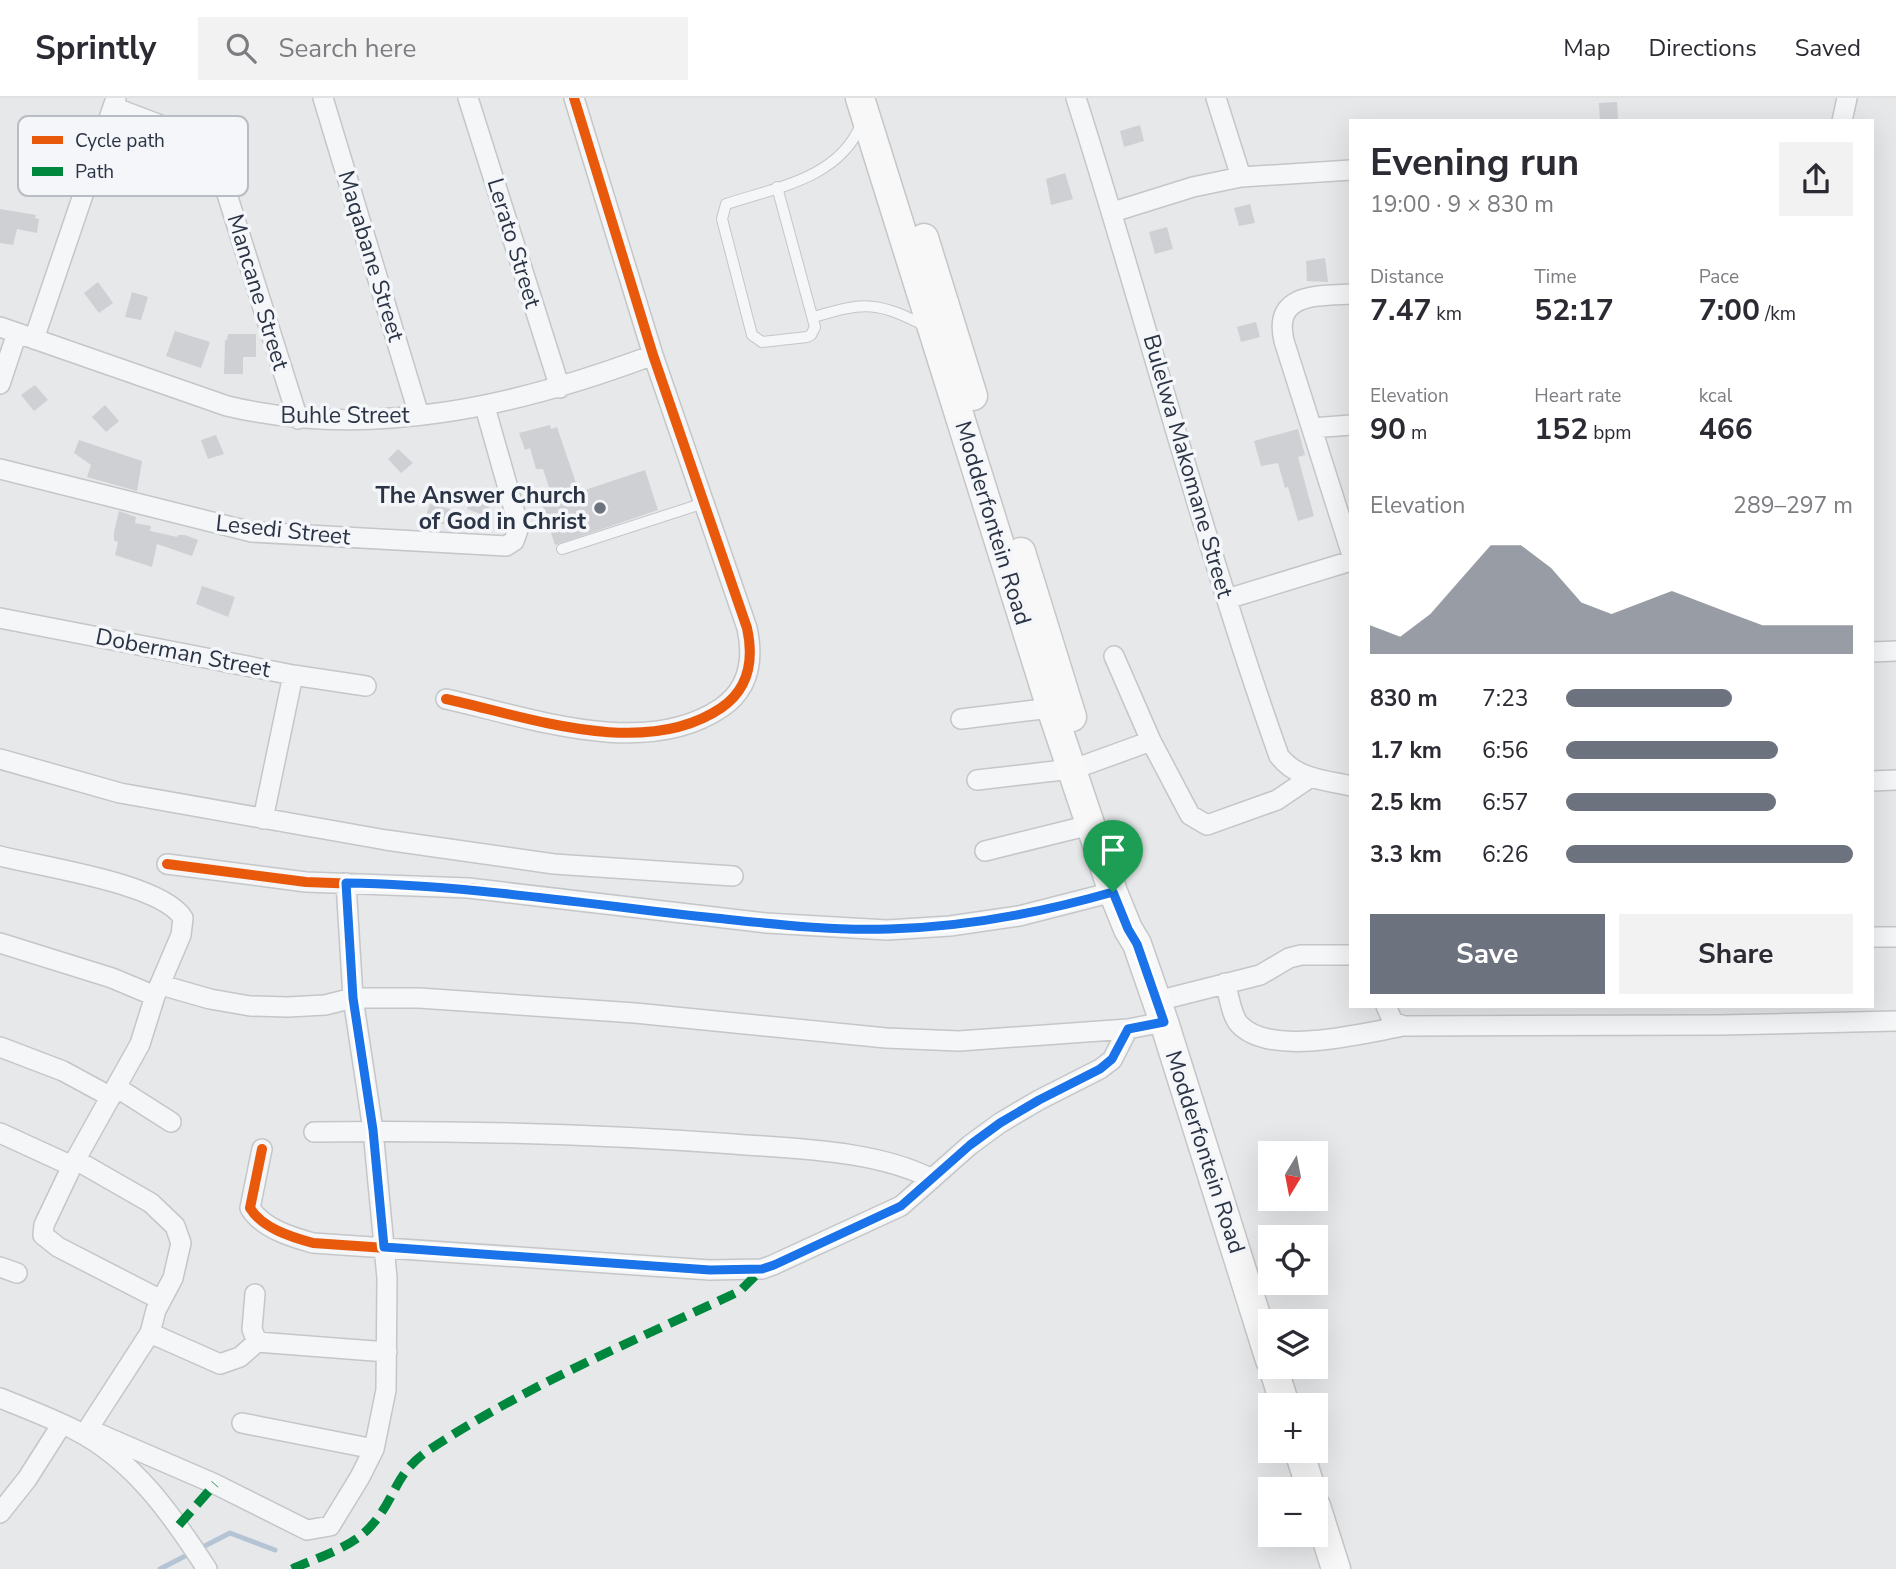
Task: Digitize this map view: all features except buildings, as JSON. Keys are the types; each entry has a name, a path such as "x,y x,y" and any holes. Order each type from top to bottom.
{"main road":[{"name":"Modderfontein Road","path":"868,103 932,330 1051,708 1079,767 1131,904 1138,926 1137,944"},
{"name":"Modderfontein Road","path":"868,103 1060,669 1090,825 1160,1011 1258,1322"},
{"path":"1328,1544 1336,1569"}],"street":[{"name":"Maqabane Street","path":"323,98 419,415"},
{"name":"Lerato Street","path":"468,98 559,388"},
{"path":"446,699 578,728 645,733 672,729 713,713 730,702 747,675 751,660 747,628 653,355 573,98"},
{"name":"Bulelwa Makomane Street","path":"1076,98 1113,212 1227,599 1279,756 1287,766 1311,777 1349,786"},
{"path":"1216,98 1241,177"},
{"path":"1842,119 1847,98"},
{"name":"Mancane Street","path":"115,103 145,116"},
{"path":"1113,212 1193,187 1241,177 1349,170"},
{"path":"0,384 17,333 75,196"},
{"name":"Mancane Street","path":"228,196 298,419"},
{"path":"1349,294 1305,299 1287,308 1283,313 1282,330 1349,546"},
{"name":"Buhle Street","path":"17,333 227,406 298,419 419,415 485,407 559,388 653,355"},
{"name":"Lesedi Street","path":"0,468 252,531 506,546 514,541 519,527 485,407"},
{"path":"1311,428 1349,425"},
{"path":"1227,599 1349,562"},
{"name":"Doberman Street","path":"0,618 293,675 366,686"},
{"path":"1874,652 1896,651"},
{"path":"1114,656 1151,741 1190,816 1207,825 1277,800 1311,777"},
{"path":"263,818 293,675"},
{"path":"961,719 1051,708"},
{"path":"977,780 1079,767 1151,741"},
{"path":"0,759 120,793 386,840 554,864 733,876"},
{"path":"1874,781 1896,780"},
{"path":"985,851 1090,825"},
{"path":"0,856 99,878 172,906 183,919 183,926 140,1044 74,1163 44,1225 43,1235 58,1247 98,1265 161,1300"},
{"path":"167,864 270,878 468,888 766,923 887,930 950,926 1019,916 1113,892"},
{"path":"0,1398 215,1484 307,1530 324,1528 335,1521 374,1449 386,1390 387,1352 387,1278 373,1130 353,998 346,883"},
{"path":"1874,937 1896,937"},
{"path":"0,943 158,990 250,1006 325,1005 353,998 419,998 635,1013 886,1038 959,1041 1128,1029 1160,1011 1225,983 1260,975 1289,958 1301,955 1349,955"},
{"path":"1225,983 1237,1022 1255,1036 1275,1041 1301,1041 1404,1026 1721,1026 1896,1021"},
{"path":"1387,1008 1393,1021 1404,1026"},
{"path":"262,1150 249,1201 254,1215 284,1233 313,1242 710,1270 762,1269 793,1258 901,1206 1000,1123 1100,1069 1112,1059 1128,1029"},
{"path":"0,1047 113,1092 171,1122"},
{"path":"314,1132 373,1130 586,1135 802,1150 884,1162 916,1171 932,1179"},
{"path":"0,1133 74,1163 151,1203 175,1226 179,1234 180,1252 173,1278 161,1300 150,1333 86,1432"},
{"path":"255,1294 252,1329 257,1342"},
{"path":"150,1333 220,1364 240,1357 257,1342 387,1352"},
{"path":"242,1423 374,1449"},
{"path":"0,1513 27,1479 62,1424"},
{"path":"86,1432 154,1494 207,1569"}],"lane":[{"path":"777,187 814,317 814,331 807,337 762,342 752,335 721,212 726,204 777,187 831,164 851,144 868,103"},
{"path":"814,317 868,305 894,312 932,330"},
{"path":"562,549 704,503"}],"waterway":[{"path":"160,1569 230,1533 275,1550"}],"marked path":[{"path":"292,1569 345,1546 363,1534 380,1515 410,1467 432,1448 506,1403 545,1383 740,1291 762,1269"},
{"path":"179,1525 215,1484"}],"cycle path":[{"path":"446,699 585,730 622,733 657,731 690,723 721,708 738,692 747,673 750,651 747,628 653,355 574,98"},
{"path":"167,864 306,882 468,888 766,923 887,930 950,926 1019,916 1113,892"},
{"path":"262,1149 250,1208 269,1226 313,1243 710,1270 762,1269 901,1206 970,1145 1000,1123 1112,1060 1128,1029"}],"place":[{"name":"The Answer Church of God in Christ","path":"600,508"}],"route":[{"path":"346,883 468,888 766,923 887,930 950,926 1019,916 1113,892 1137,944 1164,1022 1128,1029 1112,1059 1100,1069 1000,1123 970,1145 901,1206 880,1217 793,1258 762,1269 710,1270 384,1247 373,1130 353,998 346,883"}]}
